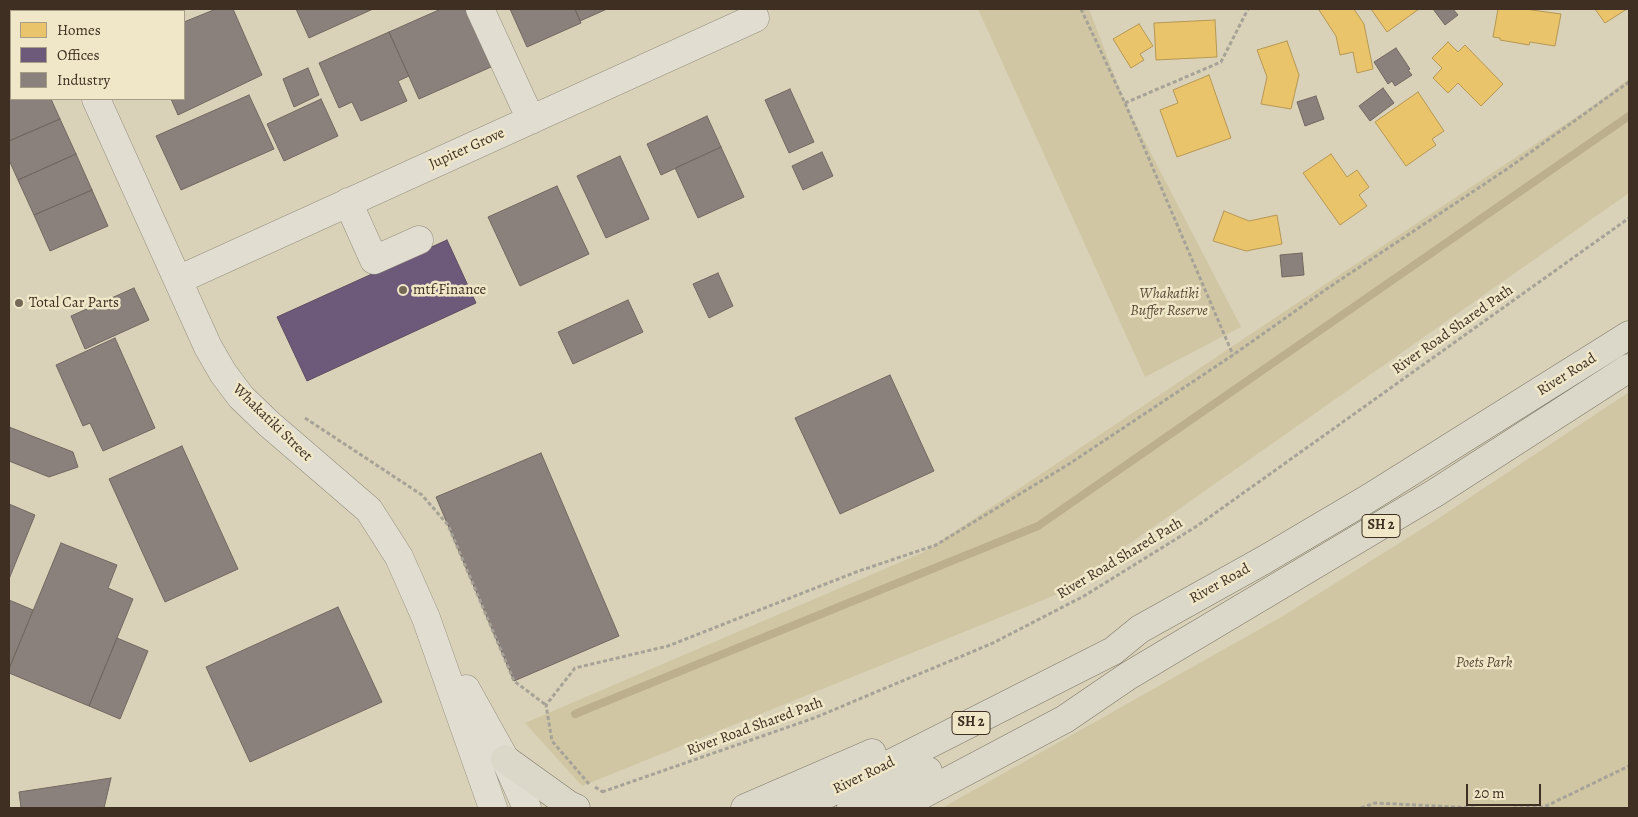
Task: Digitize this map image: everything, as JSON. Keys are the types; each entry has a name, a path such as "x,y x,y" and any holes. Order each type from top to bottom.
{"highway":[{"name":"River Road","path":"797,808 872,773 1113,651 1140,629 1370,498 1629,335"},
{"name":"River Road","path":"897,808 1065,719 1128,676 1435,493 1629,368"},
{"path":"745,808 907,738 1107,638 1140,629"},
{"path":"851,808 888,791 1060,702 1128,676"},
{"path":"505,759 573,807"}],"street":[{"path":"480,9 531,120"},
{"name":"Jupiter Grove","path":"178,280 755,18"},
{"name":"Whakatiki Street","path":"96,100 208,347 231,386 268,424 369,510 399,557 426,618 493,808"},
{"path":"348,202 374,260 419,240"},
{"name":"Whakatiki Street","path":"426,618 505,759 527,808"}],"path":[{"path":"1081,9 1125,103 1233,355"},
{"path":"1125,103 1221,62 1248,9"},
{"path":"603,792 588,783 552,741 546,705 574,668 668,646 848,575 936,545 1069,464 1233,355 1328,288 1507,169 1629,82"},
{"name":"River Road Shared Path","path":"573,807 603,792 814,718 993,643 1084,596 1197,526 1629,218"},
{"path":"1513,808 1544,807 1629,766"},
{"path":"1361,808 1375,803 1476,808"}],"green space":[{"name":"Whakatiki Buffer Reserve","path":"978,9 1089,9 1125,103 1241,327 1145,377"},
{"path":"1629,79 1629,193 1058,594 582,786 525,723 924,552 1588,109"},
{"name":"Poets Park","path":"1629,392 1629,808 942,808 1283,616 1436,520"}],"building: Homes":[{"path":"1354,9 1364,24 1373,69 1357,73 1353,52 1340,55 1336,36 1319,10"},
{"path":"1371,9 1419,9 1387,32"},
{"path":"1498,9 1525,9 1561,14 1555,46 1530,42 1529,45 1493,37"},
{"path":"1595,9 1627,9 1605,23"},
{"path":"1215,20 1217,57 1156,60 1154,23"},
{"path":"1139,24 1153,46 1140,54 1144,60 1131,68 1113,39"},
{"path":"1287,41 1299,75 1291,109 1261,104 1267,77 1257,50"},
{"path":"1448,42 1458,52 1465,45 1503,84 1481,106 1458,83 1448,93 1433,78 1442,68 1432,58"},
{"path":"1209,75 1231,138 1177,157 1160,110 1178,103 1173,90"},
{"path":"1418,92 1444,131 1432,139 1436,145 1406,166 1375,122"},
{"path":"1331,154 1347,177 1357,170 1369,187 1359,195 1367,206 1340,225 1303,173"},
{"path":"1224,211 1249,221 1277,215 1282,244 1246,251 1213,241"}],"building: Offices":[{"path":"447,240 476,303 307,381 277,317"}],"building: Industry":[{"path":"132,9 180,10 132,10"},
{"path":"216,9 233,9 262,75 178,115 171,100 185,100 185,22"},
{"path":"296,9 373,9 309,38"},
{"path":"441,9 465,9 491,67 419,99 389,32"},
{"path":"510,9 575,9 581,23 527,47"},
{"path":"575,9 607,9 580,21"},
{"path":"1433,9 1453,9 1458,15 1445,25"},
{"path":"389,32 409,76 398,81 407,101 361,121 352,102 339,108 319,63"},
{"path":"1396,48 1412,75 1395,86 1392,81 1388,84 1374,62"},
{"path":"9,56 10,56 9,98"},
{"path":"308,68 319,95 294,107 283,79"},
{"path":"1383,88 1394,103 1370,121 1359,106"},
{"path":"790,89 814,142 789,153 765,100"},
{"path":"249,95 274,149 181,190 156,136"},
{"path":"1316,96 1324,119 1305,126 1297,102"},
{"path":"9,98 10,100 51,100 60,119 9,141"},
{"path":"321,99 338,136 284,161 267,124"},
{"path":"707,116 721,147 661,175 647,144"},
{"path":"60,119 76,154 18,180 9,160 9,141"},
{"path":"721,147 744,197 698,218 675,168"},
{"path":"822,152 833,176 803,190 792,166"},
{"path":"76,154 92,190 34,215 18,180"},
{"path":"620,156 649,219 606,238 577,176"},
{"path":"557,186 589,254 520,286 488,217"},
{"path":"92,190 108,226 50,251 34,215"},
{"path":"1302,253 1304,275 1282,277 1280,255"},
{"path":"718,273 733,306 709,318 693,284"},
{"path":"134,288 149,320 85,349 71,316"},
{"path":"628,300 643,332 573,364 558,332"},
{"path":"115,338 155,428 103,451 90,423 83,426 56,365"},
{"path":"890,375 934,471 840,514 795,418"},
{"path":"9,427 73,452 78,467 49,477 9,461"},
{"path":"182,446 238,569 165,602 109,479"},
{"path":"541,453 619,636 514,681 436,497"},
{"path":"9,504 35,515 9,579"},
{"path":"61,543 117,565 108,588 133,599 89,706 9,673"},
{"path":"9,600 33,610 9,669"},
{"path":"338,607 382,702 250,762 206,667"},
{"path":"117,638 148,651 120,719 89,706"},
{"path":"111,778 104,808 21,808 19,792"}],"waterway":[{"path":"575,714 1038,526 1629,116"}],"place":[{"name":"mtf Finance","path":"403,290"},
{"name":"Total Car Parts","path":"19,303"}]}
